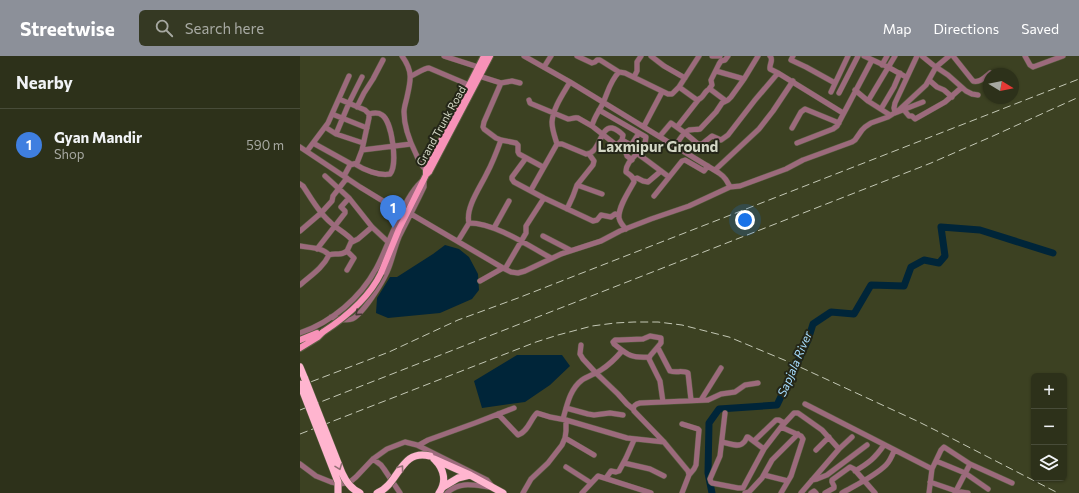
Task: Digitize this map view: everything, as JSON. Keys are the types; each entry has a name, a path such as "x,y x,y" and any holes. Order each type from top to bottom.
{"highway":[{"path":"300,367 342,473 348,485 360,493"},
{"path":"300,384 338,482 338,493"},
{"path":"377,493 385,488 403,465 412,457 422,455 432,457 503,493"},
{"path":"432,457 439,464 443,473 443,491"},
{"path":"443,491 458,478 470,475"}],"main road":[{"name":"Grand Trunk Road","path":"426,174 484,56"},
{"name":"Grand Trunk Road","path":"426,174 490,56"},
{"path":"300,348 318,337 336,323 357,305 372,289 379,277 399,229 426,174"},
{"path":"300,340 323,332"}],"street":[{"path":"331,318 346,320 351,319 356,317 364,309 384,279 397,243 424,187 426,174 411,144 404,115 411,76 407,63 402,56"},
{"path":"444,56 478,67"},
{"path":"524,56 570,82 601,107 639,133 645,135 646,139 638,154 627,166 626,172 634,179 637,178 648,182 661,171"},
{"path":"544,67 551,56"},
{"path":"576,56 592,63 596,60 600,60 619,72 634,77 668,94 672,94 679,87 699,56"},
{"path":"651,56 664,66 685,78"},
{"path":"712,56 720,56"},
{"path":"677,127 712,85 711,80 720,62 725,60 728,56"},
{"path":"675,146 689,130 699,130 716,112 722,103 731,96 744,79 758,56"},
{"path":"770,56 772,58 770,69 793,81 844,113"},
{"path":"793,56 791,60 835,83"},
{"path":"830,92 848,56"},
{"path":"838,93 858,56"},
{"path":"864,56 906,77"},
{"path":"882,65 887,56"},
{"path":"868,101 895,56"},
{"path":"893,114 895,103 917,56"},
{"path":"922,56 948,75 966,92 978,95"},
{"path":"893,114 922,89 936,67 949,56"},
{"path":"953,56 973,81 976,82 983,78"},
{"path":"1025,56 1030,65 1033,67 1063,56"},
{"path":"634,77 637,71 638,57"},
{"path":"357,107 383,60"},
{"path":"797,143 833,129 844,113 872,60"},
{"path":"411,76 429,68 469,85"},
{"path":"716,71 744,79"},
{"path":"592,126 610,84 619,72"},
{"path":"660,136 671,124 700,144 712,136 720,140 722,139 728,135 778,73"},
{"path":"881,109 892,91 900,73"},
{"path":"307,151 325,127 349,76"},
{"path":"479,76 501,83 512,81 520,83"},
{"path":"336,134 362,77"},
{"path":"929,80 952,97"},
{"path":"715,170 759,129 793,81"},
{"path":"531,190 557,144 552,123 554,113 570,82"},
{"path":"501,83 483,126 484,129 486,132 501,140 516,143 518,145 519,154 543,167"},
{"path":"679,87 694,99 699,99"},
{"path":"904,110 909,116 916,119 952,97 961,88"},
{"path":"709,89 712,89 726,101"},
{"path":"855,90 868,101 893,114"},
{"path":"644,126 662,92"},
{"path":"312,143 353,164 373,172 390,174 393,170 394,147 392,136 384,117 378,114 369,114 368,112 339,99"},
{"path":"529,100 532,104 568,119 578,118 592,126 603,134 615,144 618,144 622,140 623,135 612,128 609,128 603,134 593,152 589,154"},
{"path":"411,214 504,269 518,273 526,271 570,250 601,241 651,219 689,206 730,187 740,186 773,174 802,160 852,142 865,126 923,102"},
{"path":"601,107 644,126 715,170 724,176 730,187"},
{"path":"792,128 801,112 805,109 838,123"},
{"path":"332,114 367,128"},
{"path":"300,231 321,213 332,201 332,196 346,177 353,164 357,163 362,150 369,114"},
{"path":"325,127 336,134 363,143"},
{"path":"632,160 626,154 639,133"},
{"path":"458,241 469,223 468,217 472,204 501,140"},
{"path":"622,140 631,145"},
{"path":"362,150 411,144"},
{"path":"557,144 562,144 589,154 594,161 593,165 577,186 567,209"},
{"path":"300,147 401,212"},
{"path":"638,154 669,177"},
{"path":"526,158 516,171 512,179 514,182 593,221 597,220 601,215 611,217 615,214 619,215"},
{"path":"654,196 684,160 704,171 708,166"},
{"path":"300,333 331,318 344,308 371,277 379,264 401,212 426,174"},
{"path":"325,176 349,198 372,227 388,242"},
{"path":"626,229 619,219 619,215 634,179"},
{"path":"300,184 303,186 321,213 334,226 348,235 352,242"},
{"path":"577,186 602,194"},
{"path":"318,249 334,226 345,214 345,211 341,207 349,198"},
{"path":"480,281 504,269 526,233 526,226 544,198"},
{"path":"494,228 509,201"},
{"path":"469,223 494,228 551,258"},
{"path":"300,285 319,268 329,256 334,254 342,255 347,251 352,242 356,241 372,227"},
{"path":"543,236 570,250"},
{"path":"300,247 318,249 324,251 329,256"},
{"path":"347,251 354,258 347,270"},
{"path":"652,336 662,340 662,343 658,348 649,357 637,358 632,357 622,351 614,344 614,341 642,339 652,336"},
{"path":"581,346 580,354 596,373 634,409 634,411 664,442 687,469 689,475"},
{"path":"658,348 670,371 688,373 691,400"},
{"path":"523,493 531,479 553,457 565,438 566,431 564,419 566,408 570,395 576,386 582,380 605,367 622,351"},
{"path":"649,357 660,381 663,402"},
{"path":"700,400 721,368"},
{"path":"634,409 636,404 640,403 708,400 726,393 735,392 746,385 758,383"},
{"path":"805,404 894,451 932,469"},
{"path":"419,445 428,440 514,408"},
{"path":"566,408 594,415 610,413 623,415"},
{"path":"725,413 719,461 710,479 712,483 743,488 764,449 795,412 815,425 829,437 839,449"},
{"path":"498,414 518,436 521,435 531,423 535,413 564,419 616,436 634,440 664,442"},
{"path":"754,441 776,420 779,420 783,425 803,437 794,468 780,493"},
{"path":"682,424 698,429 699,432 696,465 689,475 682,493"},
{"path":"745,493 749,492 762,478 772,460 798,434"},
{"path":"722,442 741,445 748,437 764,449"},
{"path":"816,450 829,437"},
{"path":"804,492 812,480 839,449 852,437"},
{"path":"565,438 594,455"},
{"path":"606,478 611,471 619,471 634,440"},
{"path":"300,464 316,476 331,482 340,484 350,482 387,449 405,442 419,445 487,480 493,488"},
{"path":"812,480 826,475 867,445"},
{"path":"855,471 871,461 884,445"},
{"path":"930,493 932,469 944,447 970,464 1012,484"},
{"path":"842,493 883,468 894,451"},
{"path":"373,460 381,465 400,493"},
{"path":"936,462 965,473 988,489"},
{"path":"624,463 650,469 664,476"},
{"path":"956,492 970,464"},
{"path":"566,467 591,483"},
{"path":"825,493 834,488 832,480 848,468 852,468 875,493"},
{"path":"764,475 788,481"},
{"path":"585,492 598,476 651,493"},
{"path":"930,482 956,492 968,493"},
{"path":"443,491 455,486 468,484 493,488"},
{"path":"811,493 814,491 816,493"}],"water":[{"path":"445,245 459,249 469,257 478,274 479,290 472,299 440,313 388,318 376,313 377,298 390,277 397,277"},
{"path":"517,355 562,355 570,366 550,385 525,402 482,408 474,381"}],"waterway":[{"name":"Sapjala River","path":"712,493 708,473 709,423 719,409 777,405 808,340 813,324 831,312 854,314 871,285 904,286 911,267 924,260 939,263 945,256 941,227 980,230 1053,253"}],"railway":[{"path":"300,386 389,352 458,320 1079,79"},
{"path":"300,410 931,163 1079,97"},
{"path":"300,434 536,342 558,335 592,326 615,323 658,322 682,325 729,337 789,362 917,421 1058,493"}],"place":[{"name":"Gyan Mandir","path":"393,228"}],"district":[{"name":"Laxmipur Ground","path":"658,147"}]}
